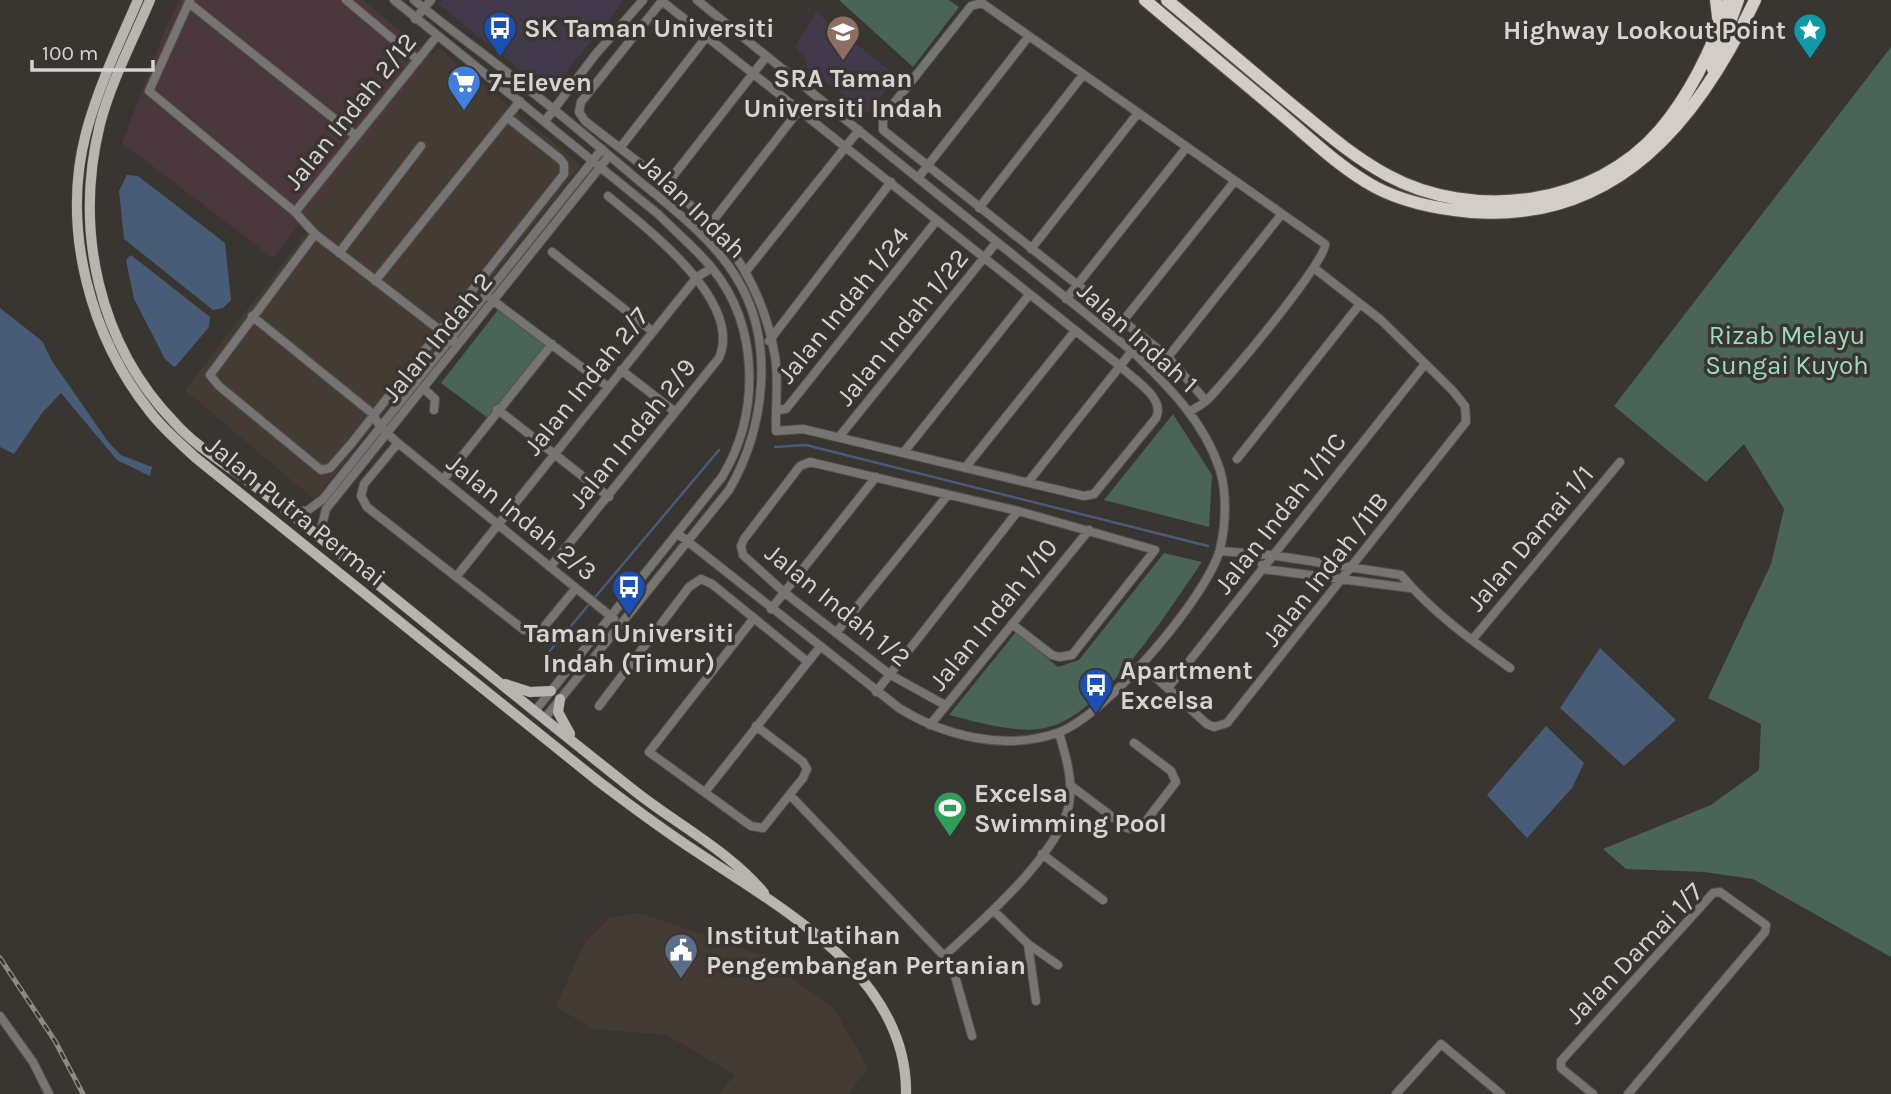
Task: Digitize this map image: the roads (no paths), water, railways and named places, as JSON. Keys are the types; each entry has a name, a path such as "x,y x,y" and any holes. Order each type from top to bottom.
{"highway":[{"path":"1145,0 1365,180 1400,198 1449,210 1507,213 1560,203 1609,183 1662,144 1681,123 1726,59 1755,0"},
{"path":"1167,0 1351,152 1414,187 1447,198 1483,202 1527,200 1560,192 1598,177 1627,160 1659,131 1680,104 1719,29 1729,0"},
{"path":"1716,0 1719,29"},
{"path":"1709,80 1738,0"}],"main road":[{"name":"Jalan Putra Permai","path":"138,0 110,64 86,134 77,192 79,240 91,297 116,360 152,415 196,458 566,756 661,829 772,901 851,967 887,1012 903,1055 906,1094"},
{"name":"Jalan Putra Permai","path":"150,0 105,107 92,163 88,195 89,228 97,279 113,329 144,385 163,410 197,444 285,510 539,717 580,745 654,807 751,878 772,901"},
{"path":"495,680 530,692 551,691"},
{"path":"561,699 560,718 580,745"},
{"path":"501,702 508,703 528,719 539,717 561,743 566,756"}],"street":[{"path":"346,0 418,60"},
{"name":"Jalan Indah","path":"394,0 658,214 712,268 735,312 747,353 751,387 747,415 731,461 551,691 539,717"},
{"name":"Jalan Indah","path":"415,0 554,109 676,211 723,259 746,296 760,348 760,403 743,461 729,491 561,699 539,717"},
{"path":"415,19 431,0"},
{"path":"545,121 595,55 643,0"},
{"name":"Jalan Indah 1","path":"677,533 876,692 930,726 970,737 1005,740 1059,733 1088,715 1142,666 1195,595 1220,551 1225,516 1220,471 1190,411 1132,351 697,0"},
{"path":"356,136 190,2 149,91 295,212 315,234 458,344"},
{"path":"664,2 674,8 708,35 1120,366 1157,401 1159,409 1156,418 1098,490 1090,496 1084,496 803,429 778,432 775,428 778,410 775,358 747,270 712,222 581,117 581,102 658,3 664,2"},
{"path":"1190,411 1206,401 1314,268 1326,251 1325,244 982,3 971,6 881,122 883,130 1168,357 1206,401"},
{"path":"620,148 708,35"},
{"name":"Jalan Indah 2/12","path":"295,212 437,36"},
{"path":"918,178 1029,36"},
{"path":"467,59 475,48"},
{"path":"666,185 766,57"},
{"path":"979,208 1083,75"},
{"path":"375,281 520,101"},
{"path":"712,222 800,109"},
{"path":"1031,249 1138,113"},
{"path":"315,234 210,375 219,386 316,468 326,470 561,179 565,169 560,159 507,117"},
{"path":"747,270 859,130"},
{"path":"339,253 421,146"},
{"path":"1066,299 1186,148"},
{"name":"Jalan Indah 2","path":"285,510 313,508 602,149"},
{"name":"Jalan Indah 2","path":"336,551 321,519 328,506 609,156"},
{"path":"747,353 771,340 891,182"},
{"path":"1123,321 1234,182"},
{"path":"608,196 697,277"},
{"path":"1168,357 1281,215"},
{"name":"Jalan Indah 1/24","path":"778,410 786,409 937,220"},
{"name":"Jalan Indah 1/22","path":"839,437 996,243"},
{"path":"552,252 652,331"},
{"name":"Jalan Indah 2/7","path":"456,577 652,331 697,277 712,268"},
{"path":"1314,268 1381,320 1425,363"},
{"name":"Jalan Indah 2/9","path":"551,566 719,358 723,348 723,330 697,277"},
{"path":"486,295 608,387"},
{"path":"904,452 1029,295"},
{"path":"1237,459 1360,304"},
{"path":"252,316 373,414 380,427"},
{"path":"965,468 1075,331"},
{"path":"443,480 497,409 552,344"},
{"path":"1029,481 1132,351"},
{"name":"Jalan Indah /11B","path":"1167,688 1207,724 1214,727 1227,723 1466,422 1467,412 1462,401 1425,363"},
{"name":"Jalan Indah 1/11C","path":"1167,688 1425,363"},
{"path":"621,370 674,411"},
{"path":"423,388 435,399 433,410"},
{"path":"497,409 608,497"},
{"name":"Jalan Indah 2/3","path":"380,427 620,623"},
{"path":"398,443 364,484 362,500 456,577 530,632 543,628 576,588"},
{"name":"Jalan Damai 1/1","path":"1472,640 1620,462"},
{"name":"Jalan Indah 1/2","path":"876,477 815,463 800,466 741,546 748,561 836,633 889,674 945,705"},
{"path":"771,609 876,477 1018,511 1155,550 1072,655 1052,655 1012,624"},
{"path":"836,633 947,496"},
{"path":"876,692 1018,511"},
{"name":"Jalan Indah 1/10","path":"930,726 1088,530"},
{"path":"1220,551 1271,555 1401,575 1410,588 1510,668"},
{"path":"1259,554 1263,569 1410,588"},
{"path":"599,706 694,581 701,579 712,584 808,662"},
{"path":"754,618 649,749 650,754 755,828 767,825 803,778 806,765 756,726"},
{"path":"705,792 819,648"},
{"path":"1142,666 1167,688"},
{"path":"944,956 994,911 1042,854 1065,819 1070,785 1059,733"},
{"path":"1070,785 1127,828 1139,830 1175,786 1174,774 1134,743"},
{"path":"790,796 944,956 953,970 972,1036"},
{"path":"1070,797 1097,805"},
{"path":"1042,854 1103,900"},
{"name":"Jalan Damai 1/7","path":"1593,1094 1560,1066 1566,1055 1713,893 1720,892 1766,928 1692,1022 1628,1094"},
{"path":"994,911 1028,944 1058,965"},
{"path":"1028,944 1036,1001"},
{"path":"0,1016 33,1062 49,1094"},
{"path":"1396,1094 1441,1044 1496,1092"}],"water":[{"path":"127,175 138,176 225,243 231,300 223,308 213,310 124,239 119,191"},
{"path":"131,255 210,317 209,327 174,367 165,359 134,299 126,260"},
{"path":"0,308 42,341 52,361 109,443 121,455 152,467 150,476 117,460 61,393 42,413 14,454 0,447"},
{"path":"1600,648 1676,720 1624,766 1560,708"},
{"path":"1546,726 1584,763 1572,788 1527,838 1487,795"}],"waterway":[{"path":"775,447 806,445 1208,546"},
{"path":"549,652 719,450"}],"railway":[{"path":"0,958 55,1041 83,1094"}],"place":[{"name":"SK Taman Universiti","path":"500,58"},
{"name":"Highway Lookout Point","path":"1810,60"},
{"name":"SRA Taman Universiti Indah","path":"843,62"},
{"name":"7-Eleven","path":"464,112"},
{"name":"Taman Universiti Indah (Timur)","path":"629,617"},
{"name":"Apartment Excelsa","path":"1096,715"},
{"name":"Excelsa Swimming Pool","path":"950,838"},
{"name":"Institut Latihan Pengembangan Pertanian","path":"681,980"}],"park label":[{"name":"Rizab Melayu Sungai Kuyoh","path":"1787,350"}]}
